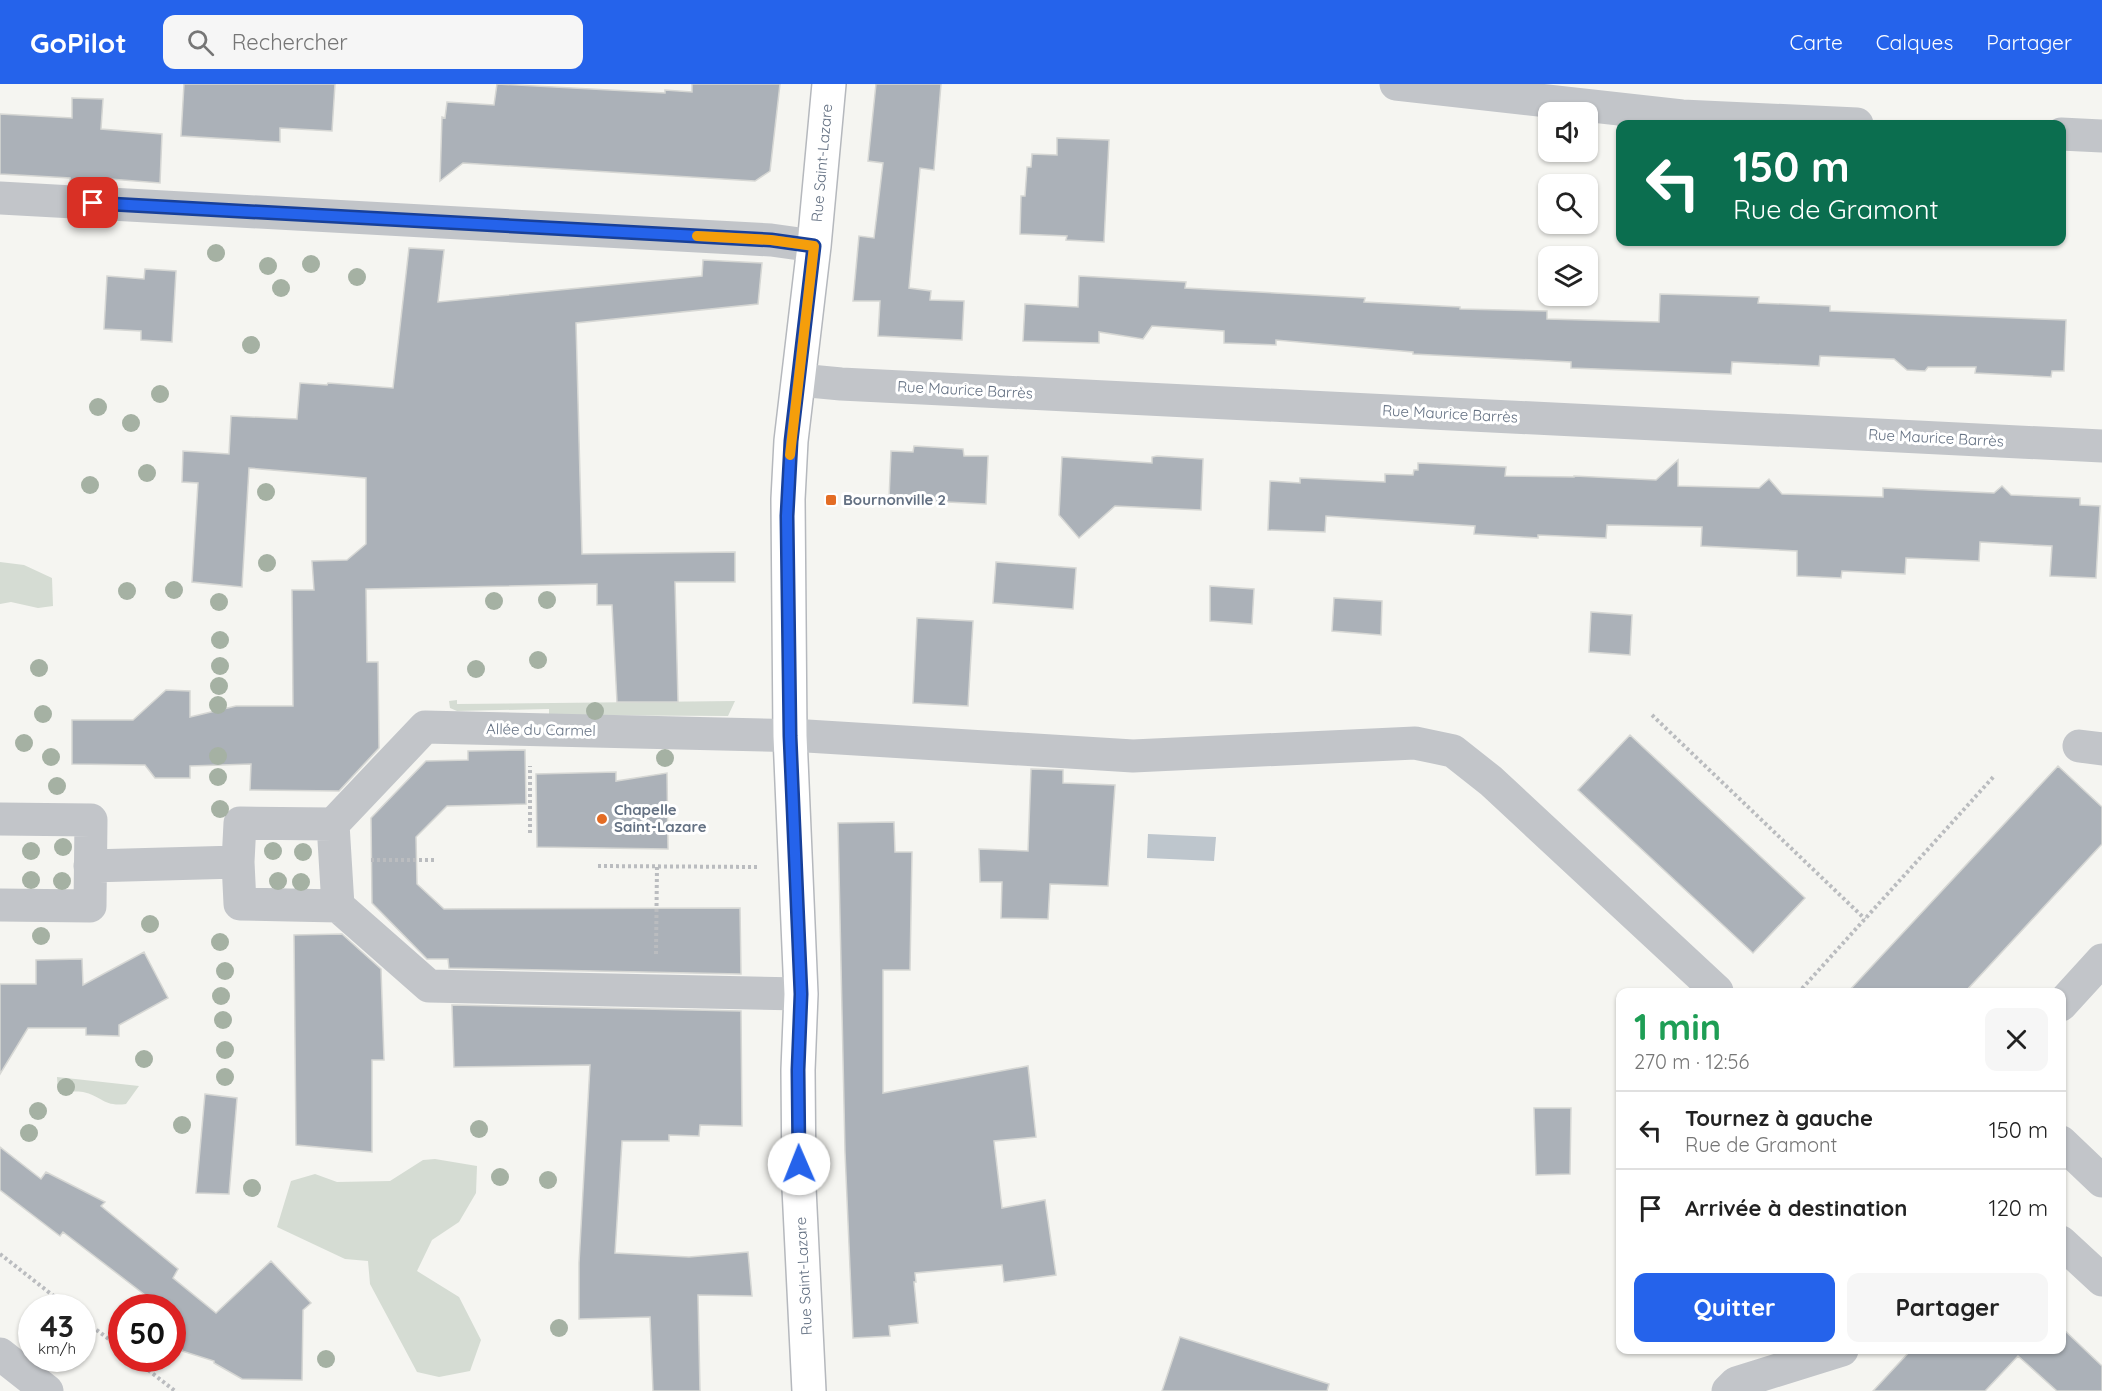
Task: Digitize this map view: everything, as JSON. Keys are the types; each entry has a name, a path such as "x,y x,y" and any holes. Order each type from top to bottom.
{"main road":[{"name":"Rue Saint-Lazare","path":"809,1391 799,1188 798,1070 801,994 790,736 788,499 791,441 814,246 829,84"}],"street":[{"path":"1396,84 1682,116 1770,120"},
{"path":"2066,134 2102,136"},
{"path":"0,198 771,240 814,246"},
{"name":"Rue Maurice Barrès","path":"799,380 841,384 2102,446"},
{"name":"Allée du Carmel","path":"333,824 425,727 790,736 1133,756 1415,743 1453,751 1491,782 1713,988"},
{"path":"0,819 91,820 90,906 0,905"},
{"path":"338,906 333,824 240,823 238,862 240,904 338,906 429,986 801,994"},
{"path":"90,866 238,862"},
{"path":"2066,1000 2102,960"},
{"path":"2066,1147 2102,1181"},
{"path":"2066,1247 2102,1280"},
{"path":"0,1354 47,1391"},
{"path":"1728,1391 1736,1383 1829,1354"}],"path":[{"path":"1652,715 1865,919"},
{"path":"1803,988 1995,776"},
{"path":"529,788 530,833"},
{"path":"366,860 436,860"},
{"path":"598,866 795,866"},
{"path":"657,866 657,990"},
{"path":"0,1254 51,1294"},
{"path":"151,1372 175,1391"}],"shaded area":[{"path":"0,562 24,565 52,578 53,606 38,608 11,602 0,604"},
{"path":"457,700 457,704 735,701 728,716 549,715 549,709 457,711 450,708 449,701"},
{"path":"1148,834 1216,837 1214,861 1147,858"},
{"path":"57,1077 139,1086 126,1104 118,1105 107,1103 83,1092 58,1092"},
{"path":"435,1159 477,1166 476,1193 459,1222 432,1240 417,1271 459,1297 481,1340 470,1371 439,1377 417,1372 370,1284 368,1261 345,1259 277,1227 291,1181 315,1174 337,1182 390,1181 423,1160"}],"building":[{"path":"184,84 335,84 332,131 280,128 280,142 181,136"},
{"path":"497,84 665,93 665,90 692,92 692,84 780,84 770,171 755,181 463,163 440,181 442,117 445,118 447,102 494,105"},
{"path":"876,84 941,84 934,170 920,168 909,288 931,291 930,300 964,301 962,340 878,336 880,301 853,301 859,236 874,238 883,163 868,161"},
{"path":"72,98 103,99 101,129 162,134 160,183 98,178 97,185 70,183 70,178 0,174 0,114 72,118"},
{"path":"1057,138 1109,140 1104,242 1066,240 1067,236 1020,234 1021,196 1025,196 1027,167 1031,167 1032,154 1057,155"},
{"path":"409,248 444,250 438,302 702,276 703,260 762,263 758,304 576,323 582,554 735,552 735,582 675,582 678,702 617,702 612,605 597,605 597,584 366,589 367,662 378,662 379,748 339,791 250,790 251,764 190,766 190,778 155,778 145,765 72,764 72,720 133,720 166,690 190,691 190,717 236,706 293,706 292,590 314,590 312,561 347,560 366,544 366,478 249,468 242,587 192,582 198,483 182,482 183,451 229,454 231,416 297,419 300,383 393,388"},
{"path":"145,269 176,271 172,342 141,340 141,331 104,329 107,276 144,279"},
{"path":"1079,276 1186,282 1185,288 1365,298 1364,302 1460,307 1460,309 1547,311 1547,319 1659,322 1660,294 1759,297 1758,303 1830,306 1830,311 2066,320 2064,371 2052,371 2051,377 1975,373 1976,367 1928,367 1925,371 1907,370 1894,359 1820,356 1819,366 1732,362 1731,374 1571,368 1571,362 1413,354 1413,352 1276,340 1276,345 1224,343 1224,331 1152,326 1143,339 1099,332 1099,343 1023,341 1025,304 1078,307"},
{"path":"914,446 963,449 964,456 988,456 986,504 889,499 891,451 913,452"},
{"path":"1062,457 1152,463 1152,457 1203,459 1201,510 1115,506 1079,538 1059,515"},
{"path":"1678,460 1678,486 1759,488 1769,479 1782,494 1883,497 1883,488 1994,493 2002,486 2011,495 2080,498 2080,505 2100,506 2096,578 2050,576 2052,546 1980,542 1979,561 1906,558 1905,574 1842,571 1841,578 1797,576 1797,551 1701,546 1702,527 1607,525 1606,538 1538,535 1538,538 1474,534 1475,526 1326,516 1325,532 1268,530 1270,481 1300,483 1300,478 1385,482 1385,474 1413,475 1414,470 1418,470 1418,463 1506,467 1505,476 1574,476 1656,480"},
{"path":"996,562 1076,568 1073,609 993,603"},
{"path":"1210,586 1254,589 1252,624 1210,621"},
{"path":"1334,598 1382,601 1381,635 1332,631"},
{"path":"1591,612 1632,615 1630,655 1589,652"},
{"path":"917,618 973,621 968,706 913,703"},
{"path":"1630,735 1805,898 1753,953 1578,790"},
{"path":"525,750 526,804 447,806 416,837 417,884 444,909 740,908 741,974 449,968 448,959 427,959 372,903 371,818 426,761 468,760 468,751"},
{"path":"2058,766 2102,807 2102,844 1969,988 1852,988"},
{"path":"1031,769 1063,770 1063,783 1115,785 1108,886 1050,884 1048,919 1001,918 1002,882 980,882 979,849 1028,851"},
{"name":"Chapelle Saint-Lazare","path":"616,772 616,781 667,773 668,849 537,847 536,774"},
{"path":"894,822 895,852 912,852 910,970 883,970 883,1093 1028,1066 1036,1137 994,1141 1002,1208 1045,1200 1056,1275 1004,1282 1002,1265 915,1273 918,1323 889,1326 890,1336 853,1338 845,1152 838,823"},
{"path":"342,934 381,969 384,1060 372,1060 372,1152 296,1145 294,935"},
{"path":"144,952 168,998 119,1025 119,1036 86,1035 86,1028 28,1028 0,1074 0,984 36,984 36,960 82,959 83,985"},
{"path":"452,1005 741,1011 742,1126 700,1125 699,1136 669,1135 669,1141 622,1141 615,1253 689,1257 748,1252 752,1296 698,1295 700,1391 653,1391 650,1317 579,1319 579,1263 590,1065 454,1067"},
{"path":"205,1094 237,1098 229,1194 196,1193"},
{"path":"1534,1108 1571,1108 1570,1174 1536,1175"},
{"path":"0,1147 41,1179 46,1172 105,1202 101,1206 178,1269 173,1278 216,1313 271,1261 311,1303 303,1310 302,1380 242,1379 214,1361 186,1352 186,1294 144,1294 63,1232 60,1236 0,1190"},
{"path":"2066,1332 2102,1366 2102,1391 2057,1391 2018,1356 1985,1391 1873,1391 1907,1354 2066,1354"},
{"path":"1180,1337 1329,1384 1327,1391 1162,1391"}],"slow traffic":[{"path":"697,236 771,240 814,246 790,455"}],"place":[{"name":"Bournonville 2","path":"831,500"},
{"name":"Chapelle Saint-Lazare","path":"602,819"}],"route":[{"path":"93,203 771,240 814,246 791,441 787,516 790,736 801,994 798,1070 799,1164"}]}
